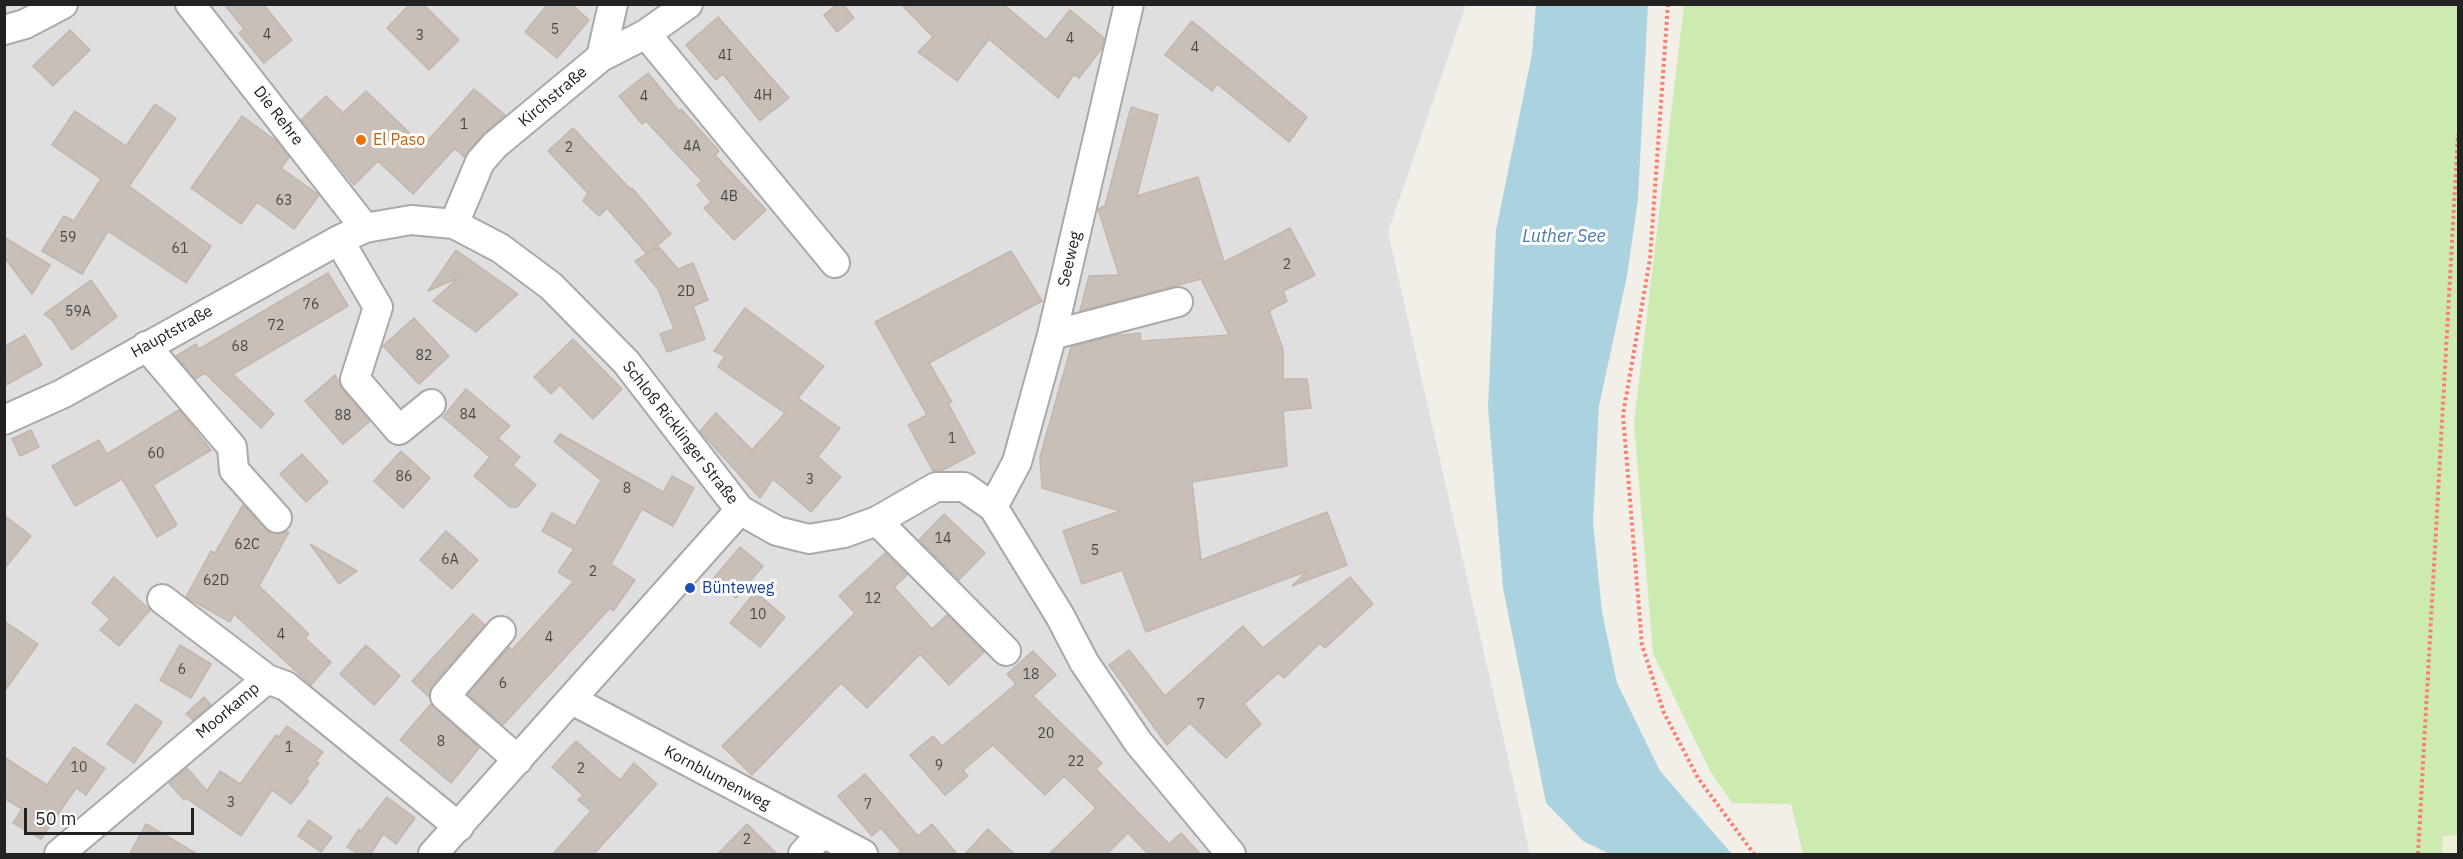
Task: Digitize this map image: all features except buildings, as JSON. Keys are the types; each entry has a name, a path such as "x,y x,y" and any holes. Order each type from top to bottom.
{"street":[{"path":"4,30 25,24 63,4"},
{"name":"Die Rehre","path":"190,4 365,228"},
{"path":"601,57 613,4"},
{"name":"Kirchstraße","path":"454,224 480,162 495,145 601,57 646,34 688,4"},
{"name":"Seeweg","path":"993,507 1017,462 1052,335 1129,4"},
{"path":"646,34 835,262"},
{"name":"Schloß Ricklinger Straße","path":"365,228 411,220 454,224 500,248 558,293 626,362 740,510 777,531 809,538 844,533 877,521 936,487 964,487 993,507 1060,616 1084,663 1138,742 1231,855"},
{"name":"Hauptstraße","path":"4,420 62,394 339,240 365,228"},
{"path":"339,240 378,307 355,379 399,430 431,404"},
{"path":"1052,335 1178,302"},
{"path":"146,346 232,447 234,470 277,518"},
{"path":"433,855 740,510"},
{"path":"877,521 1006,651"},
{"path":"162,599 267,679"},
{"path":"501,631 445,696 518,760"},
{"name":"Moorkamp","path":"58,855 267,679 286,686 459,826"},
{"name":"Kornblumenweg","path":"572,700 863,855"},
{"path":"803,855 822,833"}],"path":[{"path":"1668,4 1650,259 1623,415 1641,634 1664,713 1698,778 1754,855"},
{"path":"2418,855 2458,134"}],"shaded area":[{"path":"5,5 1466,5 1388,232 1530,854 5,854"}],"green space":[{"path":"1684,5 2458,5 2458,835 2443,836 2442,854 1803,854 1791,804 1732,803 1710,771 1653,654 1634,423"},
{"path":"2443,835 2458,835 2458,854 2442,854"}],"water":[{"name":"Luther See","path":"1536,4 1648,5 1638,199 1627,276 1599,406 1593,522 1602,612 1617,683 1660,771 1732,854 1610,854 1583,841 1546,803 1503,588 1488,407 1496,230 1532,54"}],"place":[{"name":"El Paso","path":"361,140"},
{"name":"Bünteweg","path":"690,588"}]}
